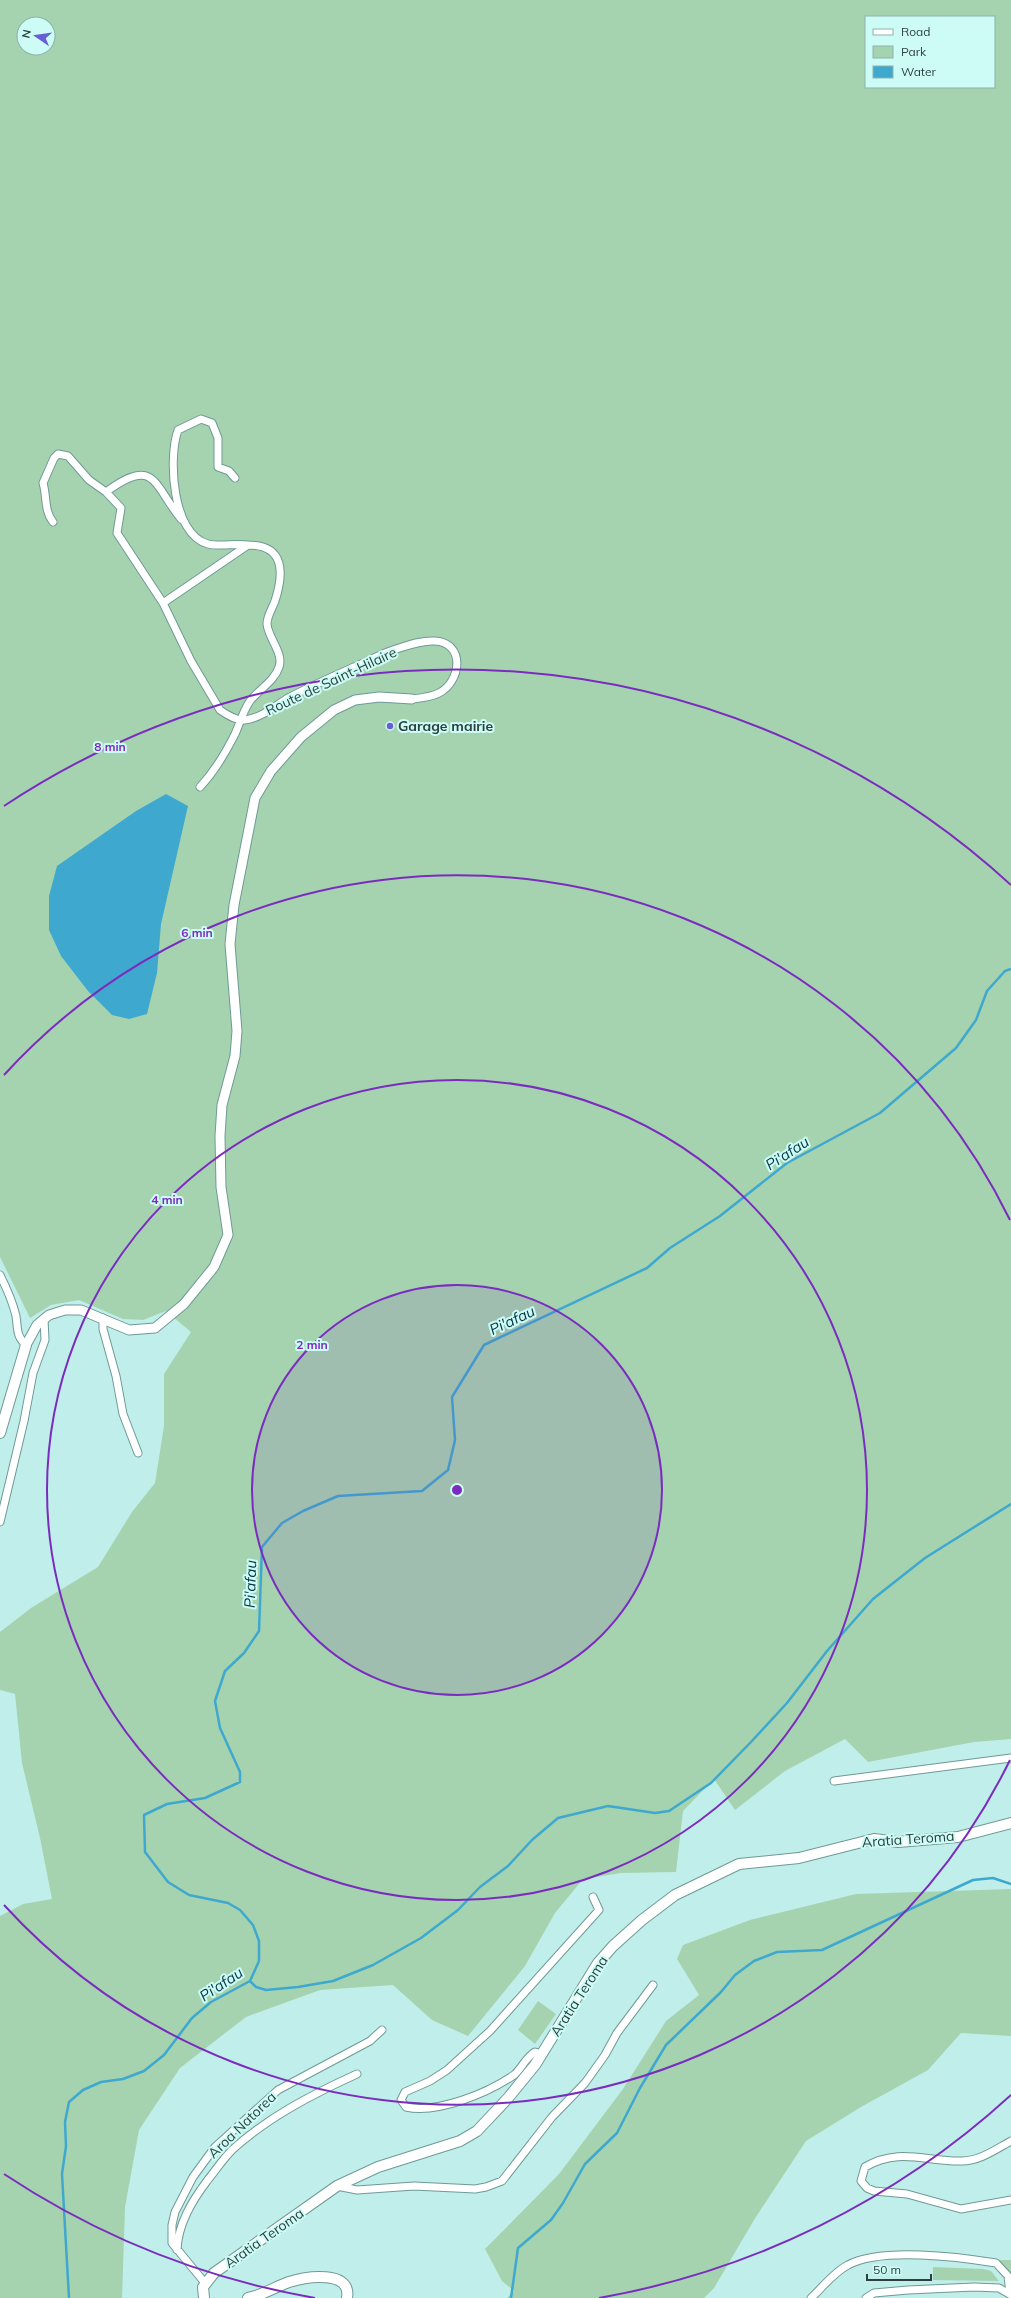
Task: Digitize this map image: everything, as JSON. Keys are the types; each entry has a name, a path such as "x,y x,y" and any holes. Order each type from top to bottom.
{"main road":[{"name":"Route de Saint-Hilaire","path":"0,1433 26,1345"},
{"name":"Aratia Teroma","path":"205,2283 214,2273 337,2186 378,2167 460,2141 476,2131 508,2098 542,2054 598,1963 613,1946 675,1894 706,1878 739,1864 799,1858 874,1839 898,1842 958,1837 1011,1823"},
{"path":"248,2298 289,2282 315,2277 335,2278 342,2282 347,2290 347,2298"},
{"path":"204,2298 203,2287 205,2283"}],"street":[{"path":"189,529 182,516 175,493 175,439 178,430 201,419 212,423 218,438 218,467 228,471 235,478"},
{"path":"53,522 46,509 47,495 43,483 54,458 58,454 68,456 89,480 106,492 121,508 117,533 163,603 190,661 220,710 243,720"},
{"path":"106,492 130,477 139,474 148,476 156,480 174,510 197,538 208,544 261,545 269,549 276,556 280,567 278,591 267,625 280,664 277,674 250,701 243,720 209,778 200,787"},
{"path":"163,603 248,545"},
{"name":"Route de Saint-Hilaire","path":"26,1345 37,1325 44,1319 65,1310 81,1310 129,1330 155,1328 172,1316 199,1287 214,1267 224,1248 228,1235 221,1187 222,1113 235,1056 237,1031 230,944 248,828 255,798 271,771 301,737 334,710 355,700 379,697 412,698 439,693 451,683 458,669 458,658 453,649 436,641 426,641 391,651 289,698 258,716 243,720"},
{"path":"0,1275 16,1317 16,1331 20,1339 26,1345"},
{"path":"103,1318 103,1329 116,1376 123,1414 138,1453"},
{"path":"0,1522 24,1421 33,1373 45,1340 44,1319"},
{"path":"834,1781 1011,1758"},
{"path":"542,2054 535,2052 518,2070 503,2081 456,2102 421,2108 406,2107 401,2100 405,2092 430,2081 447,2070 512,2008 599,1910 593,1896"},
{"path":"337,2186 357,2190 414,2186 475,2189 496,2184 509,2174 536,2136 585,2083 605,2055 617,2033 653,1985"},
{"name":"Aroa Natorea","path":"205,2283 172,2243 172,2225 175,2212 193,2177 215,2147 278,2090 370,2041 382,2030"},
{"path":"178,2250 182,2223 189,2208 197,2194 231,2151 251,2134 320,2090 357,2074"},
{"path":"1011,2142 985,2155 964,2161 907,2155 880,2160 865,2167 861,2181 867,2188 874,2191 907,2194 961,2209 1011,2200"},
{"path":"811,2298 848,2265 869,2258 910,2255 996,2263 1008,2276 1011,2295"},
{"path":"866,2298 874,2294 908,2290 974,2288 999,2288 1011,2295"}],"green space":[{"path":"0,0 1011,0 1011,1739 974,1742 868,1762 845,1739 785,1771 735,1810 714,1779 683,1811 676,1872 621,1873 583,1879 555,1913 525,1966 468,2036 432,2020 393,1985 320,1990 246,2017 180,2068 139,2130 125,2207 122,2298 0,2298 0,1916 23,1904 52,1899 40,1838 22,1763 15,1694 0,1690 0,1632 31,1608 98,1567 132,1512 155,1483 164,1426 164,1374 191,1332 166,1311 143,1320 123,1319 79,1300 51,1305 30,1318 0,1257"},
{"path":"1011,1889 1011,2036 961,2033 928,2070 861,2107 806,2141 754,2220 714,2288 704,2298 507,2298 514,2291 502,2281 485,2249 559,2174 623,2089 666,2021 699,1995 677,1959 683,1945 750,1920 856,1894"},
{"path":"538,2001 556,2014 535,2044 518,2030"},
{"path":"989,2260 1011,2260 1011,2276"},
{"path":"933,2267 983,2269 991,2271 999,2281 933,2280"}],"water":[{"path":"166,794 188,806 161,924 157,973 147,1014 129,1019 112,1015 88,991 61,956 49,930 49,896 57,866 136,811"}],"waterway":[{"name":"Pi'afau","path":"69,2298 62,2174 66,2146 65,2122 69,2102 83,2090 101,2082 123,2079 144,2071 164,2055 192,2018 211,2002 250,1981 259,1961 259,1941 253,1925 240,1910 228,1903 189,1895 168,1882 145,1852 144,1815 167,1804 205,1798 240,1782 240,1772 220,1728 215,1701 225,1671 244,1653 259,1631 262,1547 282,1523 303,1511 338,1496 422,1491 448,1470 455,1440 452,1397 484,1345 647,1268 670,1248 720,1216 787,1163 880,1113 956,1048 976,1020 987,991 1005,971 1011,969"},
{"path":"250,1981 256,1987 266,1990 298,1987 333,1981 373,1965 421,1938 458,1910 480,1887 508,1866 532,1840 558,1818 608,1806 655,1813 669,1811 711,1783 751,1742 787,1703 827,1651 873,1599 925,1558 1011,1504"},
{"path":"511,2298 518,2248 551,2220 563,2203 585,2164 617,2133 640,2088 666,2045 721,1992 735,1975 754,1961 777,1952 822,1950 973,1880 993,1878 1011,1884"}],"place":[{"name":"Garage mairie","path":"390,726"}]}
